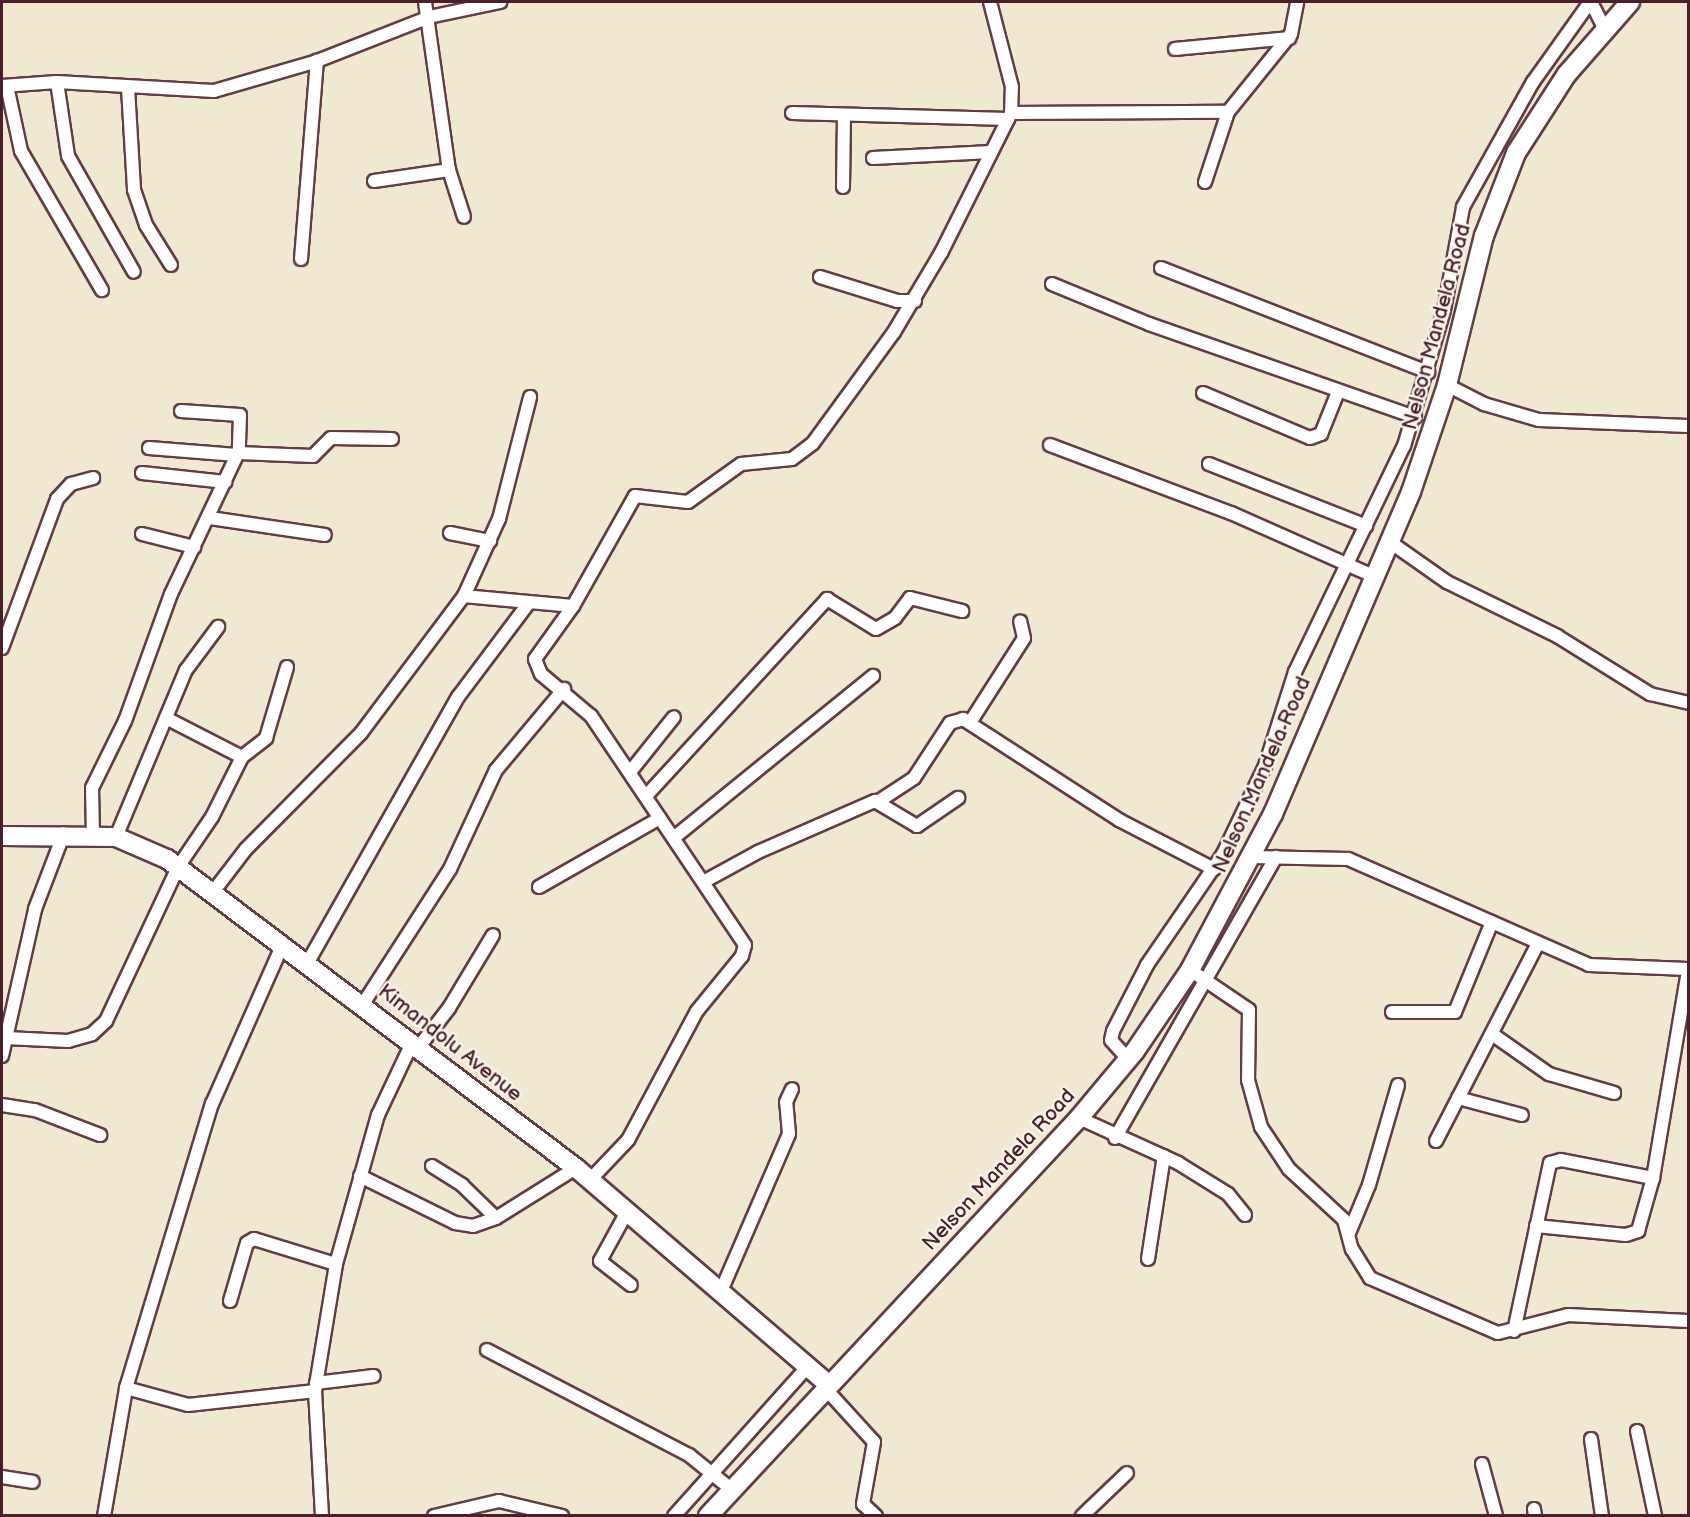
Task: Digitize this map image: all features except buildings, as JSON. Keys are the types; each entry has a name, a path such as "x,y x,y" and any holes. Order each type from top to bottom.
{"main road":[{"name":"Nelson Mandela Road","path":"708,1515 826,1386 1079,1118 1128,1059 1190,970 1253,857 1389,542 1447,385 1472,278 1503,183 1537,119 1605,30 1630,2"},
{"name":"Kimandolu Avenue","path":"2,836 64,833 116,837 178,867 308,962 628,1210 808,1366 826,1386"}],"street":[{"path":"425,2 429,18 448,171 464,217"},
{"path":"102,290 21,151 4,86 57,82 128,88 214,91 316,62 429,18 500,2"},
{"path":"360,1176 455,1223 473,1226 496,1218 583,1174 628,1140 697,1011 744,951 743,936 591,716 564,689 541,674 535,659 573,606 635,496 688,502 741,465 800,454 915,301 1010,116 1012,87 990,2"},
{"path":"1205,182 1228,112 1289,38 1297,2"},
{"path":"1128,1059 1111,1040 1113,1031 1147,965 1214,869 1258,782 1295,672 1366,526 1415,417 1428,372 1463,207 1533,82 1591,2 1605,30"},
{"path":"1175,49 1289,38"},
{"path":"301,259 316,62"},
{"path":"57,82 68,156 134,272"},
{"path":"128,88 134,190 146,225 171,265"},
{"path":"792,113 1010,116 1228,112"},
{"path":"843,187 844,115"},
{"path":"873,158 991,152"},
{"path":"374,181 448,171"},
{"path":"1161,268 1428,372"},
{"path":"820,277 892,300 915,301"},
{"path":"1052,284 1338,392 1415,417"},
{"path":"1447,385 1484,404 1539,420 1689,426"},
{"path":"1203,393 1316,438 1338,392"},
{"path":"213,892 246,849 361,734 464,596 490,541 530,397"},
{"path":"93,835 89,796 125,721 171,594 210,518 238,454 240,415 181,411"},
{"path":"149,447 238,454 313,456 331,438 392,439"},
{"path":"1050,445 1347,562 1373,576"},
{"path":"1209,464 1366,526"},
{"path":"142,473 226,482"},
{"path":"2,648 57,499 71,484 93,478"},
{"path":"210,518 325,535"},
{"path":"450,533 490,541"},
{"path":"142,534 194,547"},
{"path":"1389,542 1447,582 1557,636 1650,694 1689,703"},
{"path":"464,596 527,605 573,606"},
{"path":"646,796 827,599 873,629 895,618 910,598 962,611"},
{"path":"308,962 458,697 527,605"},
{"path":"971,721 1024,638 1020,621"},
{"path":"116,837 186,670 218,627"},
{"path":"6,1038 68,1041 99,1029 178,867 212,817 243,757 269,731 287,667"},
{"path":"676,836 873,676"},
{"path":"363,1004 450,869 505,755 564,689"},
{"path":"630,772 674,717"},
{"path":"166,718 243,757"},
{"path":"705,881 777,843 879,801 914,778 953,720 971,721 1114,817 1214,869"},
{"path":"879,801 917,826 958,798"},
{"path":"539,887 583,866 660,818"},
{"path":"2,1056 35,909 64,833"},
{"path":"1253,857 1348,859 1538,943 1599,966 1689,969 1653,1178 1635,1234 1536,1226"},
{"path":"1115,1138 1208,981 1276,857"},
{"path":"1392,1012 1455,1012 1492,922"},
{"path":"322,1515 316,1387 336,1264 378,1115 415,1046 449,1008 493,936"},
{"path":"1436,1141 1538,943"},
{"path":"104,1515 126,1388 212,1104 283,944"},
{"path":"1190,970 1249,1010 1248,1080 1268,1141 1288,1169 1344,1220 1357,1260 1381,1285 1490,1332 1514,1331 1539,1318 1568,1315 1689,1321"},
{"path":"1492,1034 1549,1074 1614,1093"},
{"path":"1349,1233 1369,1185 1398,1086"},
{"path":"721,1291 789,1134 786,1102 792,1089"},
{"path":"1458,1098 1522,1115"},
{"path":"2,1105 35,1110 100,1135"},
{"path":"1079,1118 1115,1138 1164,1156 1228,1194 1245,1215"},
{"path":"1148,1259 1164,1156"},
{"path":"1514,1331 1536,1226 1553,1161 1653,1178"},
{"path":"432,1166 462,1185 496,1218"},
{"path":"628,1210 601,1250 600,1261 631,1285"},
{"path":"230,1301 247,1243 254,1239 336,1264"},
{"path":"487,1350 710,1471 731,1489"},
{"path":"675,1515 710,1471 808,1366"},
{"path":"126,1388 188,1405 316,1387 374,1376"},
{"path":"826,1386 874,1442 863,1504 876,1515"},
{"path":"1637,1431 1654,1515"},
{"path":"1591,1439 1602,1515"},
{"path":"1482,1464 1496,1515"},
{"path":"1082,1515 1127,1473"},
{"path":"2,1477 33,1482"},
{"path":"434,1515 499,1501 562,1515"}]}
